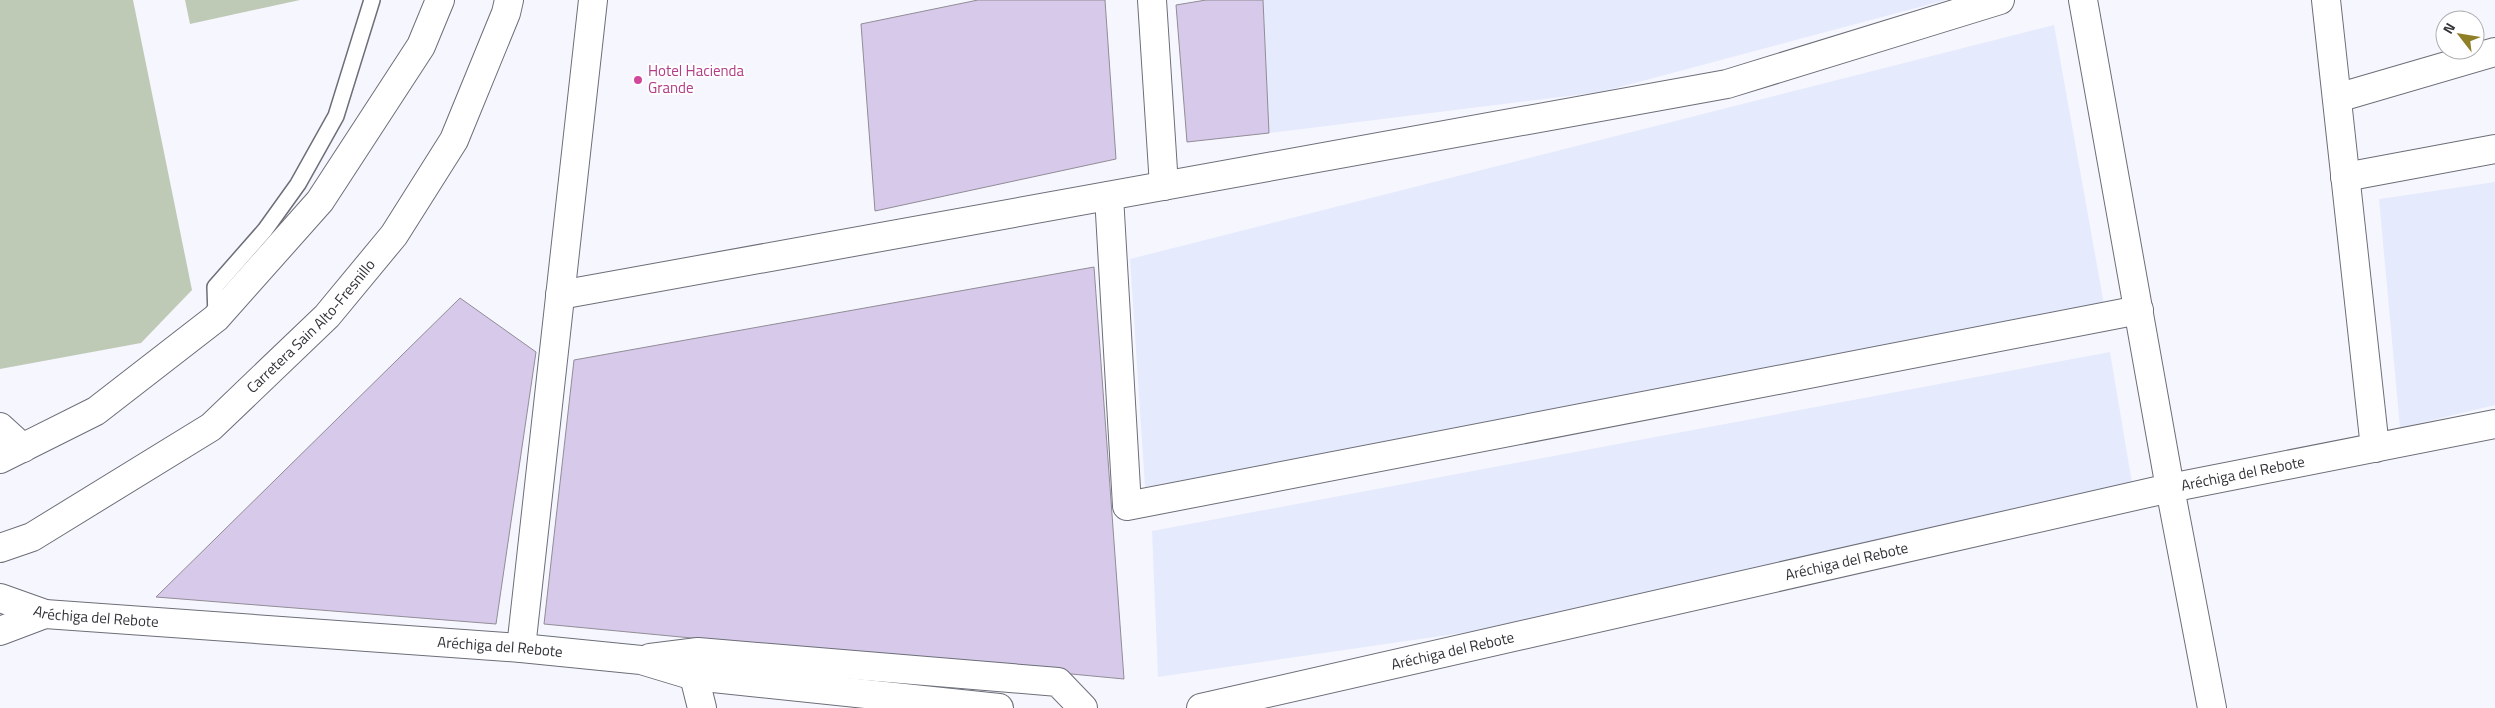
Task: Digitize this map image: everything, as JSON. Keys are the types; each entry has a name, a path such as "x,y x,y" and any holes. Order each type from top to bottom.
{"street":[{"path":"0,478 12,453 96,411 216,318 320,201 421,46 440,0"},
{"name":"Carretera Sain Alto-Fresnillo","path":"0,548 32,537 211,427 327,316 394,234 454,140 506,13 509,0"},
{"path":"521,648 593,0"},
{"path":"1152,0 1164,186"},
{"path":"560,295 1727,84 2000,0"},
{"path":"2083,0 2170,488 2212,708"},
{"path":"2326,0 2375,448"},
{"path":"2337,98 2495,52"},
{"path":"2345,177 2495,149"},
{"path":"1109,196 1127,506 2139,310"},
{"name":"Aréchiga del Rebote","path":"1201,708 2170,488 2495,424"},
{"path":"0,427 12,453"},
{"name":"Aréchiga del Rebote","path":"0,598 45,614 521,648 696,664"},
{"path":"0,631 45,614"},
{"path":"696,664 702,708"},
{"path":"696,664 998,708"},
{"path":"696,664 1058,682 1083,708"}],"lane":[{"path":"216,318 215,287 240,261 298,184 336,116 372,0"}],"shaded area":[{"path":"1263,0 1946,0 1601,92 1269,133"},
{"path":"2054,25 2105,310 1145,487 1130,259"},
{"path":"2495,182 2495,405 2400,428 2379,199"},
{"path":"2110,352 2132,483 1469,632 1158,677 1152,531"}],"green space":[{"path":"0,0 133,0 192,290 141,343 0,369"},
{"path":"185,0 300,0 190,24"}],"building":[{"path":"978,0 1105,0 1116,159 875,211 861,24"},
{"path":"1206,0 1263,0 1269,133 1187,142 1176,5"},
{"path":"1094,267 1124,679 544,624 574,360"},
{"path":"460,298 536,352 496,624 156,597"}],"place":[{"name":"Hotel Hacienda Grande","path":"638,80"}]}
